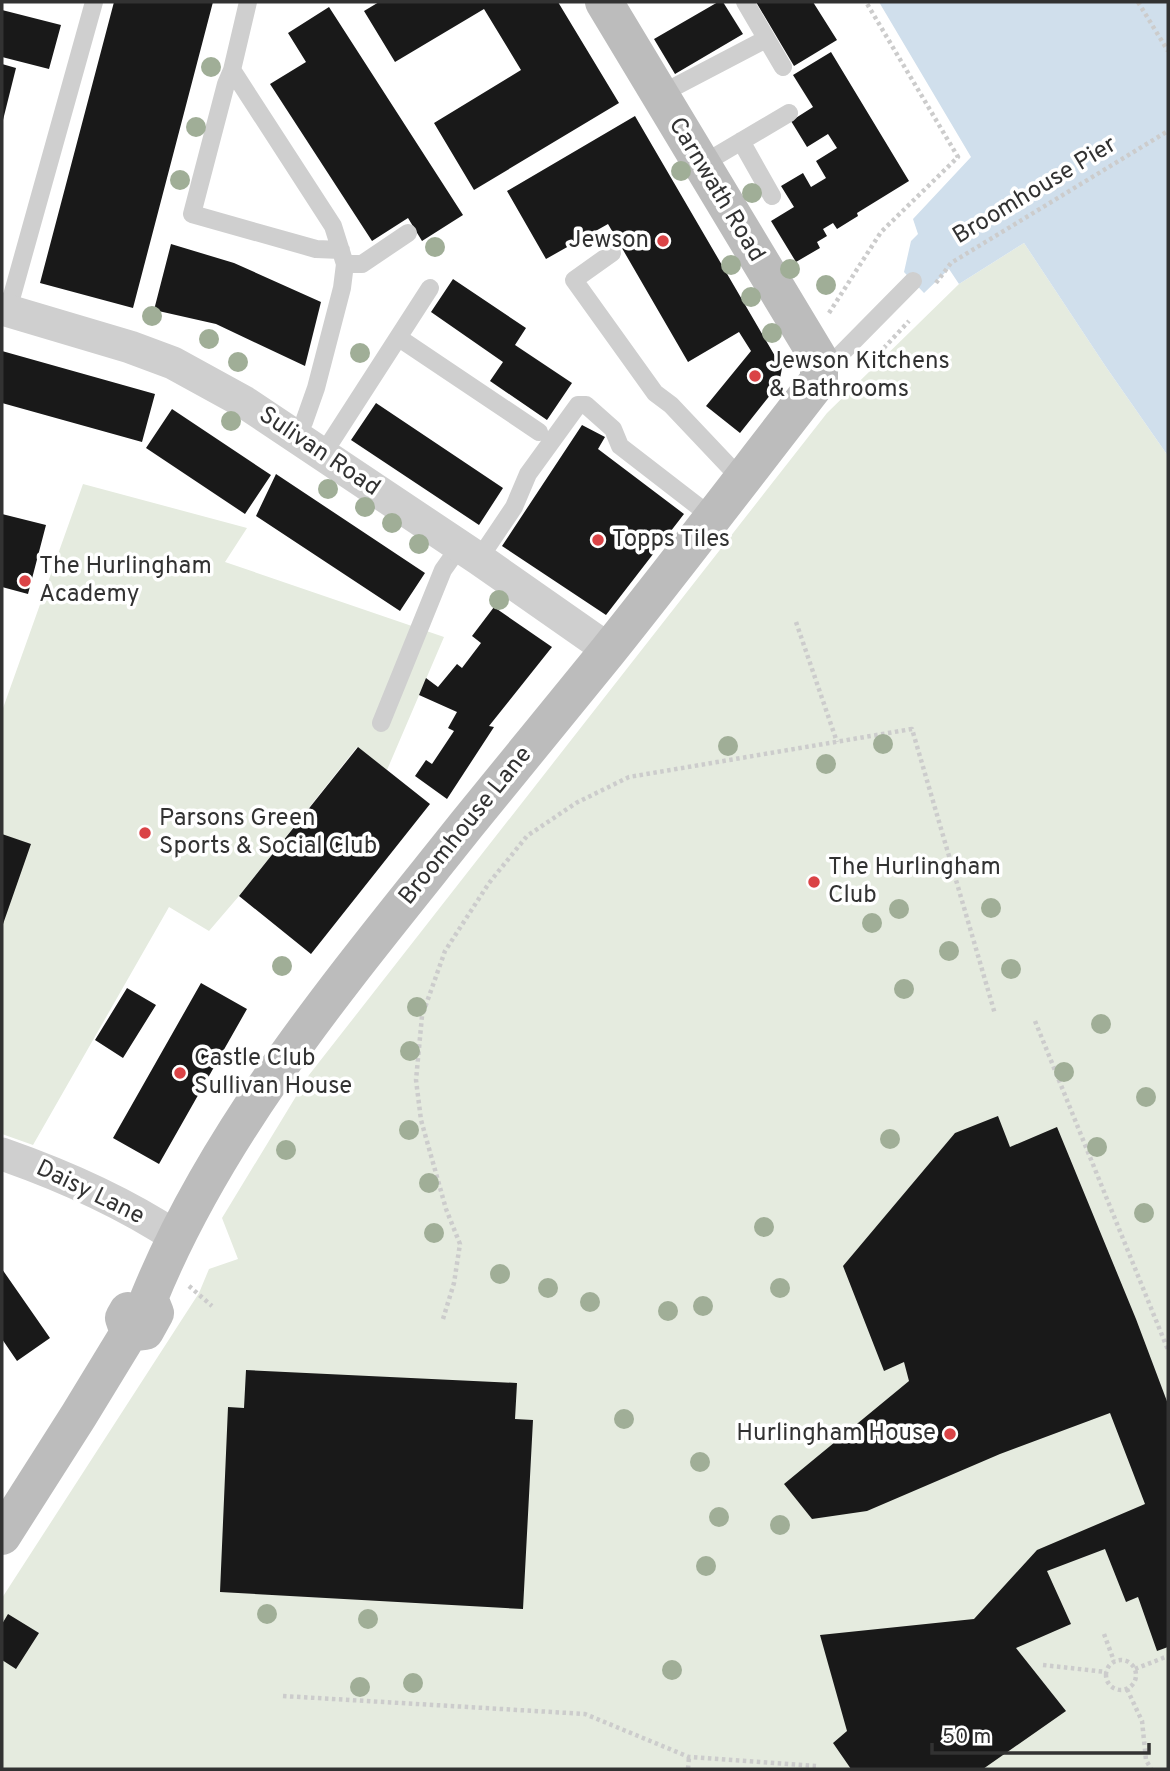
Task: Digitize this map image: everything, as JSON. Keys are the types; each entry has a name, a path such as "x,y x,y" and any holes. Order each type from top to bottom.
{"street":[{"name":"Carnwath Road","path":"604,2 814,362"},
{"name":"Sulivan Road","path":"5,310 130,347 173,363 244,402 470,552 609,650"},
{"name":"Broomhouse Lane","path":"2,1536 129,1333 124,1318 135,1300 149,1297 176,1237 230,1144 284,1060 380,933 609,650 741,480 814,362"},
{"name":"Daisy Lane","path":"2,1154 47,1170 176,1237"}],"lane":[{"path":"5,310 94,2"},
{"path":"248,2 192,214 362,264 408,233"},
{"path":"745,2 783,67"},
{"path":"659,95 766,39"},
{"path":"232,70 333,226 343,257 342,289 316,388 295,436"},
{"path":"701,165 789,113"},
{"path":"741,141 772,195"},
{"path":"612,253 574,280 655,393 671,405 741,480"},
{"path":"814,362 839,356 913,281"},
{"path":"323,454 430,288"},
{"path":"399,338 539,432"},
{"path":"382,723 443,570 470,552 514,508 528,474 578,405 586,405 613,429 620,446 712,517"}],"path":[{"path":"814,362 881,232 958,157 866,2"},
{"path":"1138,2 1168,51"},
{"name":"Broomhouse Pier","path":"936,284 951,263 1168,131"},
{"path":"906,326 913,315"},
{"path":"796,622 837,742"},
{"path":"443,1319 454,1283 460,1244 446,1209 421,1120 416,1080 422,1016 445,951 489,883 527,836 576,803 629,777 912,729 995,1014"},
{"path":"1035,1021 1168,1350"},
{"path":"1104,1634 1114,1661"},
{"path":"1135,1669 1168,1656"},
{"path":"1125,1660 1135,1669 1136,1679 1127,1689 1112,1688 1108,1683 1106,1672 1114,1661 1125,1660"},
{"path":"1043,1665 1106,1672"},
{"path":"1127,1689 1142,1721 1146,1760 1150,1769"},
{"path":"283,1696 585,1714 689,1757 816,1766"},
{"path":"688,1769 689,1757"}],"shaded area":[{"name":"The Hurlingham Club","path":"1024,243 1168,456 1168,1769 2,1769 2,1598 199,1293 209,1269 238,1259 222,1218 309,1075 827,413 959,284"},
{"name":"Parsons Green Sports & Social Club","path":"83,484 247,528 225,562 444,637 387,770 357,747 209,931 169,907 33,1145 2,1134 2,711"}],"water":[{"path":"879,2 1168,2 1168,456 1024,243 959,284 949,269 924,293 904,272 911,241 918,234 913,219 971,157"}],"building":[{"path":"114,2 213,2 133,308 40,283"},
{"path":"379,2 558,2 619,103 474,190 434,123 521,70 484,9 395,62 364,11"},
{"path":"718,2 723,2 743,34 675,74 654,39"},
{"path":"756,2 813,2 837,40 794,66"},
{"path":"329,7 463,215 422,241 408,218 372,241 270,84 306,62 288,33"},
{"path":"2,10 61,25 49,69 2,57"},
{"path":"831,52 909,181 857,213 858,216 837,229 833,223 823,229 827,236 817,242 820,248 796,262 771,221 794,207 781,186 803,173 811,187 826,178 816,161 837,148 828,134 807,147 791,121 813,107 793,75"},
{"path":"2,64 16,68 3,120 2,120"},
{"name":"Jewson","path":"635,116 782,368 779,384 740,433 706,406 751,351 739,332 688,362 608,224 546,259 507,191"},
{"path":"171,244 234,263 321,302 305,366 216,324 154,310"},
{"path":"453,279 526,328 515,345 572,383 547,420 490,381 503,362 431,312"},
{"path":"2,351 155,394 142,442 2,403"},
{"path":"376,403 503,488 479,525 351,440"},
{"path":"172,409 271,475 245,514 146,448"},
{"path":"582,425 605,437 598,449 684,514 606,615 502,546"},
{"path":"276,474 425,573 400,611 256,516"},
{"path":"2,514 46,525 28,594 2,587"},
{"path":"494,607 552,647 489,726 494,727 447,799 415,776 426,760 432,764 454,731 448,728 457,712 419,695 426,678 438,687 457,664 462,668 481,643 472,636"},
{"path":"358,747 430,804 311,954 239,896"},
{"path":"2,834 31,844 2,927"},
{"name":"Castle Club Sullivan House","path":"201,983 247,1009 159,1164 113,1138"},
{"path":"127,988 156,1005 123,1058 95,1040"},
{"name":"Hurlingham House","path":"998,1116 1010,1147 1057,1127 1168,1404 1168,1647 1157,1651 1138,1597 1126,1602 1105,1549 1047,1571 1071,1624 1016,1648 1066,1711 983,1769 851,1769 833,1743 847,1731 820,1635 974,1619 1037,1550 1145,1504 1110,1413 1000,1454 867,1511 812,1519 784,1484 909,1381 904,1362 884,1371 843,1266 955,1133"},
{"path":"2,1269 50,1338 17,1361 2,1339"},
{"path":"246,1370 517,1383 515,1419 533,1420 523,1609 220,1592 228,1407 244,1408"},
{"path":"8,1614 39,1633 16,1669 2,1660 2,1624"}],"place":[{"name":"Jewson","path":"663,241"},
{"name":"Jewson Kitchens & Bathrooms","path":"755,376"},
{"name":"Topps Tiles","path":"598,540"},
{"name":"The Hurlingham Academy","path":"25,581"},
{"name":"Parsons Green Sports & Social Club","path":"145,833"},
{"name":"The Hurlingham Club","path":"814,882"},
{"name":"Castle Club Sullivan House","path":"180,1073"},
{"name":"Hurlingham House","path":"950,1434"}]}
